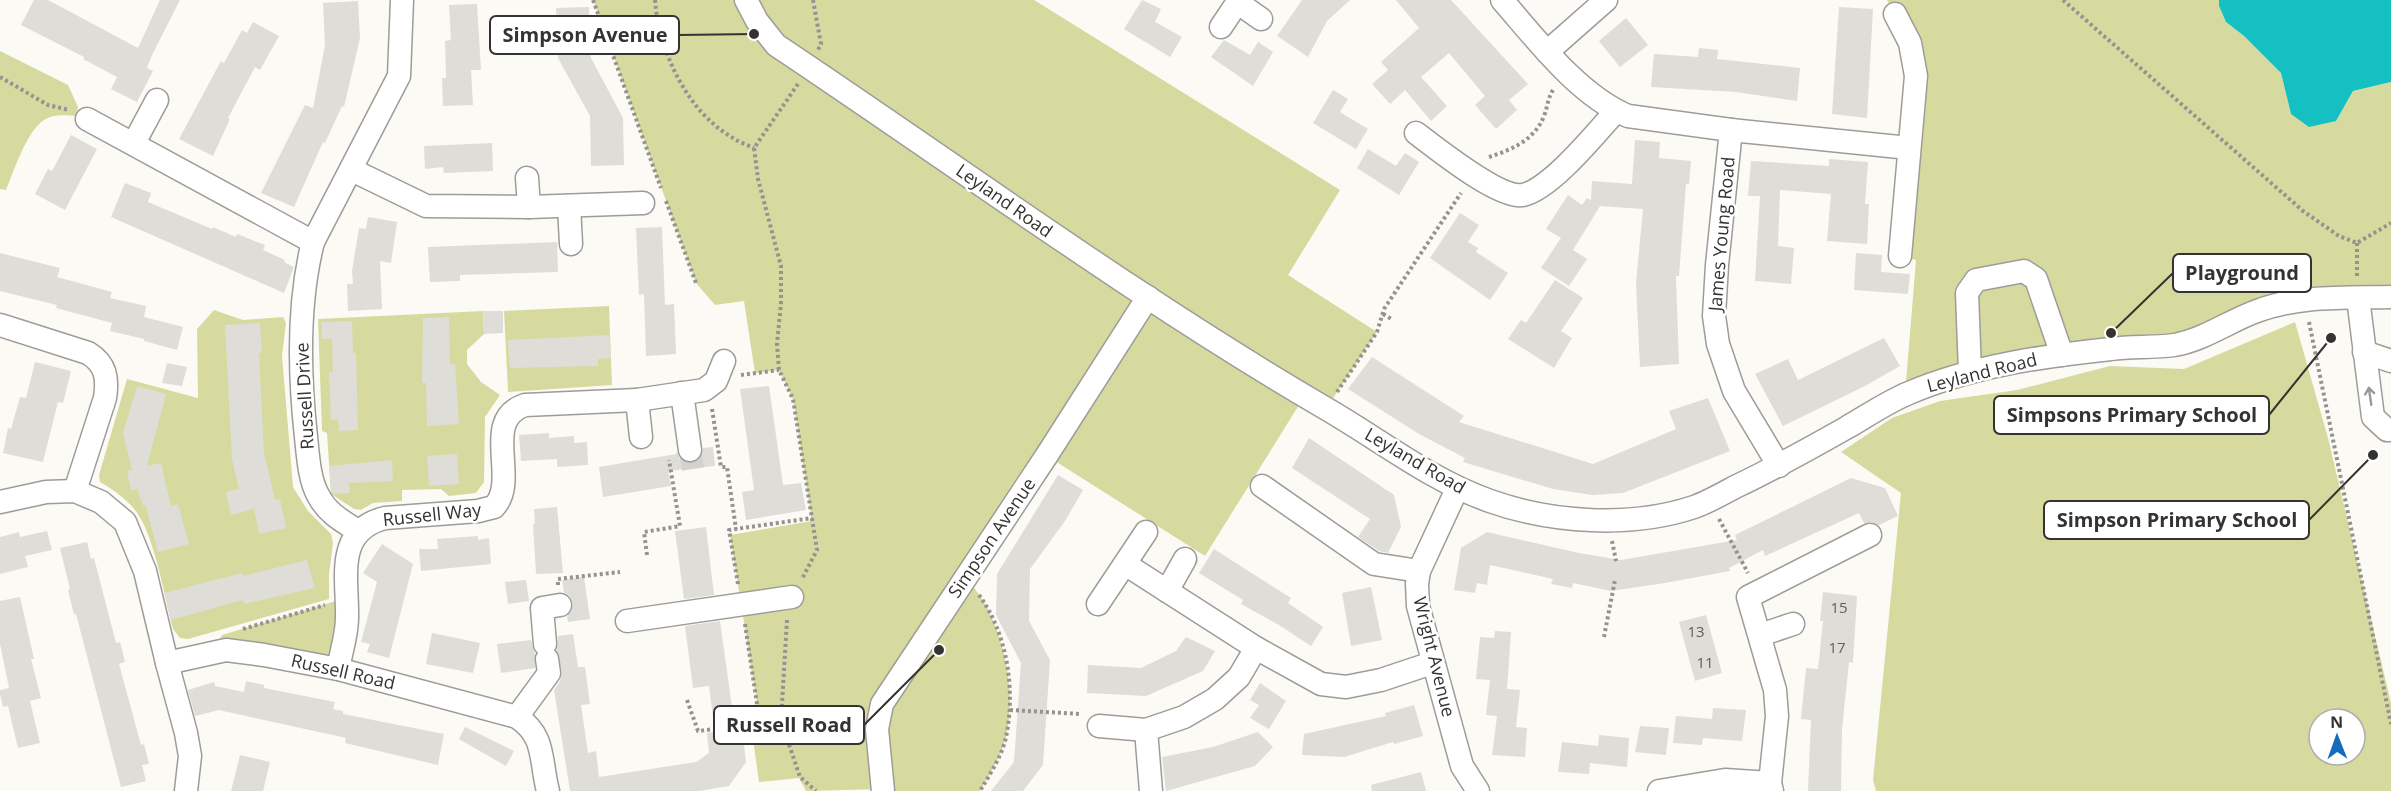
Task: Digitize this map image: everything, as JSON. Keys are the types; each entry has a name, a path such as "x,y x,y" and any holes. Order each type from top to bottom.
{"street":[{"name":"Russell Drive","path":"358,531 330,513 317,494 308,458 301,393 302,319 307,265 313,242 399,76 402,0"},
{"name":"Leyland Road","path":"746,0 757,21 776,45 1076,251 1457,489 1495,503 1533,512 1569,518 1607,520 1650,516 1694,507 1779,466 1905,394 1970,372 2062,355 2117,348 2172,345 2197,339 2254,312 2295,301 2391,297"},
{"name":"James Young Road","path":"1502,0 1570,75 1616,111 1628,116 1731,130 1909,148"},
{"path":"1547,52 1606,0"},
{"path":"1221,27 1238,1 1260,19"},
{"path":"1895,14 1910,43 1916,76 1900,256"},
{"path":"134,143 157,100"},
{"path":"1416,133 1473,174 1502,190 1522,195 1543,185 1585,146 1616,111"},
{"path":"87,119 313,242"},
{"name":"James Young Road","path":"1731,130 1714,316 1719,344 1734,391 1779,466"},
{"path":"352,170 426,206 528,207 643,203"},
{"path":"526,177 528,207"},
{"path":"569,206 571,244"},
{"path":"1970,372 1967,293 1976,280 2024,271 2036,279 2062,355"},
{"name":"Simpson Avenue","path":"876,790 877,729 882,704 1148,297"},
{"path":"2358,298 2373,417 2391,430"},
{"path":"0,325 88,353 99,360 105,371 107,383 105,398 75,491"},
{"path":"2364,352 2391,361"},
{"name":"Russell Way","path":"338,669 347,621 345,573 349,548 358,531 370,522 385,518 478,511 494,507 501,495 504,421 514,408 525,405 637,400 682,393 715,376"},
{"path":"682,393 690,450"},
{"path":"637,400 641,437"},
{"path":"1262,486 1374,564 1419,572"},
{"name":"Wright Avenue","path":"1457,489 1419,572 1416,584 1418,606 1432,663 1462,766 1478,791"},
{"path":"0,502 46,492 75,491 101,502 125,522 145,571 186,734 190,756 186,791"},
{"path":"1098,604 1146,532"},
{"path":"1659,791 1725,780 1771,787 1777,716 1775,690 1748,597 1870,535"},
{"path":"1167,591 1185,559"},
{"path":"1125,564 1256,648 1321,684 1346,687 1381,680 1432,663"},
{"path":"627,621 792,597"},
{"path":"549,791 537,737 528,724 517,717 549,673 542,608 560,605"},
{"path":"1760,635 1793,624"},
{"path":"1099,726 1146,730 1185,717 1215,699 1239,677 1256,648"},
{"name":"Russell Road","path":"167,663 214,652 241,651 338,669 517,717"},
{"path":"1146,730 1151,791"}],"path":[{"path":"593,0 696,283"},
{"path":"655,0 656,20 669,59 688,94 712,123 733,139 754,148"},
{"path":"813,0 821,44 810,67 754,148 758,179 780,266 781,303 777,344 779,370 793,399 817,550 792,597 785,627 781,721 800,777 816,791"},
{"path":"2062,0 2303,211 2339,236 2357,243"},
{"path":"1326,409 1377,332 1383,314 1483,159 1505,152 1525,141 1536,131 1545,115 1546,101 1552,90 1570,75"},
{"path":"0,77 48,105 75,111 87,119"},
{"path":"2357,243 2391,223"},
{"path":"2357,243 2358,298"},
{"path":"2305,300 2391,724"},
{"path":"1383,314 1393,320"},
{"path":"736,529 727,467 721,468 711,402 715,376 779,370"},
{"path":"647,555 644,532 680,525 669,458"},
{"path":"1709,500 1758,592"},
{"path":"729,530 812,518"},
{"path":"560,605 558,579 620,572"},
{"path":"966,578 986,605 1000,637 1008,672 1010,710 1006,738 993,770 980,791"},
{"path":"1604,637 1615,580"},
{"path":"214,652 222,635 346,598"},
{"path":"687,700 698,731 715,729"},
{"path":"1010,710 1089,715 1099,726"},
{"path":"734,727 781,721"}],"green space":[{"path":"593,0 1034,0 1340,190 1288,275 1377,332 1326,409 1304,397 1205,556 1047,456 966,577 985,603 994,622 1004,654 1009,688 1009,721 1006,737 998,758 980,791 883,791 882,789 806,791 799,778 759,782 751,725 760,723 730,535 812,521 793,399 779,370 755,373 744,301 715,305 696,283"},
{"path":"1887,0 2219,0 2219,6 2226,22 2244,36 2281,73 2291,114 2336,121 2353,91 2391,82 2391,297 2326,299 2197,339 2117,348 1905,394 1916,260 1900,256 1910,43"},
{"path":"0,51 68,85 78,107 76,116 51,117 38,126 21,152 6,190 0,189"},
{"path":"609,306 612,385 508,392 504,311"},
{"path":"214,310 243,320 283,317 286,323 282,356 293,487 308,511 331,534 333,543 329,599 188,639 180,638 173,629 155,555 145,527 132,506 100,482 99,475 127,379 198,398 197,329"},
{"path":"483,311 484,334 467,350 467,364 481,382 500,395 485,417 484,482 476,493 449,496 441,489 402,490 402,501 373,503 361,510 354,509 331,494 327,433 322,431 318,319"},
{"path":"2295,322 2328,438 2391,703 2391,791 1876,791 1873,780 1901,493 1841,452 1892,418 1940,401 2017,390 2110,366 2184,369"},
{"path":"346,598 338,669 214,652 222,635"}],"water":[{"path":"2219,0 2391,0 2391,82 2353,91 2336,121 2309,127 2291,114 2281,73 2244,36 2226,22 2219,6"}],"building":[{"path":"34,0 48,0 138,48 160,0 180,0 152,55 147,68 153,71 137,102 111,89 117,77 83,59 84,57 21,25"},
{"path":"1142,0 1161,9 1155,22 1182,37 1170,57 1124,29"},
{"path":"1302,0 1350,0 1327,21 1308,57 1277,36"},
{"path":"1396,0 1451,0 1528,84 1509,100 1517,110 1496,129 1475,105 1485,96 1449,53 1421,77 1447,106 1431,121 1405,90 1390,104 1372,84 1388,70 1381,62 1419,28"},
{"path":"358,1 360,38 344,107 342,106 325,143 323,142 294,207 261,193 305,105 313,108 325,45 323,3"},
{"path":"477,4 481,70 471,70 473,105 443,106 442,78 446,78 445,41 451,40 449,5"},
{"path":"589,7 591,58 623,118 624,165 591,166 590,116 558,58 556,8"},
{"path":"1839,7 1873,9 1867,118 1832,114"},
{"path":"1626,18 1648,45 1620,67 1599,41"},
{"path":"253,22 279,36 260,70 255,67 228,118 230,119 213,156 179,139 221,61 224,63 242,30 247,33"},
{"path":"1224,40 1250,55 1258,42 1273,52 1253,86 1211,57"},
{"path":"1699,48 1718,50 1717,59 1800,68 1797,101 1736,92 1651,87 1654,54 1698,57"},
{"path":"1333,90 1348,99 1340,112 1368,129 1356,149 1313,123"},
{"path":"71,135 97,149 65,210 35,194 48,169 52,171"},
{"path":"1635,140 1660,142 1659,158 1691,161 1689,184 1686,184 1679,276 1676,276 1679,364 1640,367 1636,283 1643,209 1600,206 1573,250 1587,259 1569,286 1541,268 1561,238 1546,229 1568,195 1582,205 1587,198 1591,200 1592,181 1632,184"},
{"path":"492,143 493,171 444,173 443,167 425,169 424,146"},
{"path":"1368,149 1396,166 1405,153 1419,162 1399,195 1357,168"},
{"path":"1829,159 1868,162 1865,204 1869,204 1867,244 1827,241 1831,194 1780,190 1778,246 1794,248 1791,284 1755,281 1760,196 1748,196 1751,161 1829,166"},
{"path":"125,183 151,193 148,202 212,229 213,227 236,237 237,234 265,245 263,250 285,260 284,262 294,267 284,293 111,217"},
{"path":"1460,213 1479,225 1468,242 1478,248 1476,252 1508,273 1490,300 1430,258"},
{"path":"368,217 397,222 391,263 380,261 382,309 348,311 347,284 353,284 352,271 359,228 366,229"},
{"path":"662,227 665,305 674,304 676,354 646,356 644,294 639,295 636,228"},
{"path":"557,242 558,272 460,275 460,281 430,282 428,247"},
{"path":"0,253 60,268 57,277 112,292 110,298 146,306 144,317 183,327 177,350 110,331 112,323 56,308 57,305 0,291"},
{"path":"1856,253 1882,255 1881,272 1910,274 1908,294 1854,290"},
{"path":"1555,280 1583,298 1561,331 1572,338 1554,368 1508,339 1521,320 1526,323"},
{"path":"483,311 503,311 503,333 484,334"},
{"path":"449,317 450,364 455,364 459,424 427,426 426,383 422,383 423,318"},
{"path":"352,321 353,353 356,353 358,430 339,431 338,419 331,420 329,372 333,372 332,339 322,339 321,322"},
{"path":"260,323 262,353 259,353 264,453 275,500 280,499 286,528 259,534 254,509 231,515 226,492 239,489 232,459 225,325"},
{"path":"609,335 611,358 598,359 598,366 510,368 508,340"},
{"path":"1884,338 1900,366 1865,386 1783,426 1755,374 1788,359 1798,380"},
{"path":"1372,357 1464,416 1459,422 1593,464 1676,429 1669,411 1708,398 1730,451 1623,493 1592,495 1553,489 1463,462 1465,458 1419,434 1348,389"},
{"path":"35,362 71,371 63,403 58,402 43,462 3,453 8,428 11,429 20,397 26,398"},
{"path":"167,363 187,367 182,386 162,383"},
{"path":"137,386 166,394 147,466 161,463 171,506 178,504 189,544 158,552 146,506 143,506 137,489 131,490 127,471 132,470 123,433"},
{"path":"769,386 783,485 801,483 806,510 746,520 742,492 754,490 740,389"},
{"path":"549,433 549,438 574,436 574,443 587,442 588,465 557,467 557,459 521,461 519,435"},
{"path":"1309,438 1394,495 1401,527 1388,553 1379,551 1358,537 1370,519 1292,468"},
{"path":"713,447 715,466 668,471 671,486 603,497 599,467 676,454 677,451 680,459 686,463 692,463 702,456 703,448"},
{"path":"457,454 459,484 429,486 427,456"},
{"path":"392,460 393,481 349,483 350,493 333,494 331,491 329,466"},
{"path":"1058,475 1083,490 1065,521 1030,569 1029,621 1050,660 1043,765 1023,791 991,791 1014,762 1021,663 996,615 997,574"},
{"path":"1851,478 1885,488 1898,516 1879,525 1871,522 1864,523 1859,513 1765,556 1763,550 1729,568 1730,571 1665,583 1611,591 1573,583 1572,588 1551,584 1553,579 1490,565 1487,585 1477,583 1475,593 1454,590 1461,548 1487,532 1621,560 1737,540 1735,535"},
{"path":"557,507 563,573 536,574 534,509"},
{"path":"706,527 714,595 684,599 675,531"},
{"path":"47,531 52,550 25,556 28,567 0,574 0,537 19,532 20,537"},
{"path":"478,536 478,540 489,538 491,564 421,571 419,549 438,549 437,539"},
{"path":"87,542 91,559 94,558 116,643 120,642 125,662 119,664 141,745 144,744 149,764 142,765 146,781 121,787 76,614 74,615 60,548"},
{"path":"382,544 413,564 389,658 367,652 370,644 361,642 377,582 363,573"},
{"path":"1214,549 1291,598 1288,603 1323,627 1311,646 1241,604 1243,600 1199,573"},
{"path":"307,560 315,588 244,604 243,600 171,620 164,593 242,573 243,576"},
{"path":"584,577 590,619 568,622 567,616 572,610 573,603 570,596 564,592 562,580"},
{"path":"526,580 529,601 508,604 505,582"},
{"path":"1371,587 1382,640 1351,646 1342,593"},
{"path":"1823,592 1857,596 1853,663 1849,662 1842,729 1841,791 1808,791 1811,720 1801,719 1806,668 1818,669 1823,621 1820,621"},
{"path":"20,597 34,659 31,659 41,698 30,701 40,743 18,748 8,706 3,707 0,694 0,690 9,688 0,644 0,601"},
{"path":"1706,615 1722,673 1695,681 1679,622"},
{"path":"720,621 735,729 742,729 746,762 729,786 699,791 570,791 554,690 560,681 562,672 557,650 558,636 573,634 578,667 585,667 590,704 581,705 588,753 596,751 599,777 696,762 709,753 707,733 715,732 709,686 693,688 685,626"},
{"path":"1495,631 1511,632 1507,689 1520,690 1516,727 1527,728 1525,757 1492,755 1497,716 1486,715 1490,680 1476,679 1480,637 1494,638"},
{"path":"432,633 480,643 473,673 426,664"},
{"path":"1186,637 1215,651 1203,671 1146,696 1087,693 1088,665 1141,668 1176,651"},
{"path":"531,640 535,653 535,668 501,673 497,644"},
{"path":"246,681 264,685 264,688 335,702 333,709 343,711 343,714 444,734 438,765 345,743 346,738 219,710 195,716 188,690 214,682 215,686 244,692"},
{"path":"1260,683 1286,701 1269,729 1250,718 1259,705 1250,700"},
{"path":"1414,705 1423,736 1394,744 1393,742 1344,757 1302,755 1304,734 1386,716 1385,713"},
{"path":"1713,708 1746,710 1742,741 1703,738 1702,745 1673,743 1676,716 1712,719"},
{"path":"1640,726 1669,728 1666,755 1635,752"},
{"path":"465,727 514,751 506,766 459,739"},
{"path":"1258,732 1273,747 1255,766 1166,791 1162,757 1213,747"},
{"path":"1599,735 1629,738 1627,767 1590,763 1589,774 1558,772 1562,742 1598,746"},
{"path":"240,755 270,762 263,791 231,791"},
{"path":"1421,772 1426,791 1372,791 1371,785"}],"tunnel":[{"path":"690,450 693,469"}],"place":[{"name":"Simpson Avenue","path":"754,34"},
{"name":"Playground","path":"2111,333"},
{"name":"Simpsons Primary School","path":"2331,338"},
{"name":"Simpson Primary School","path":"2373,455"},
{"name":"Russell Road","path":"939,650"}]}
